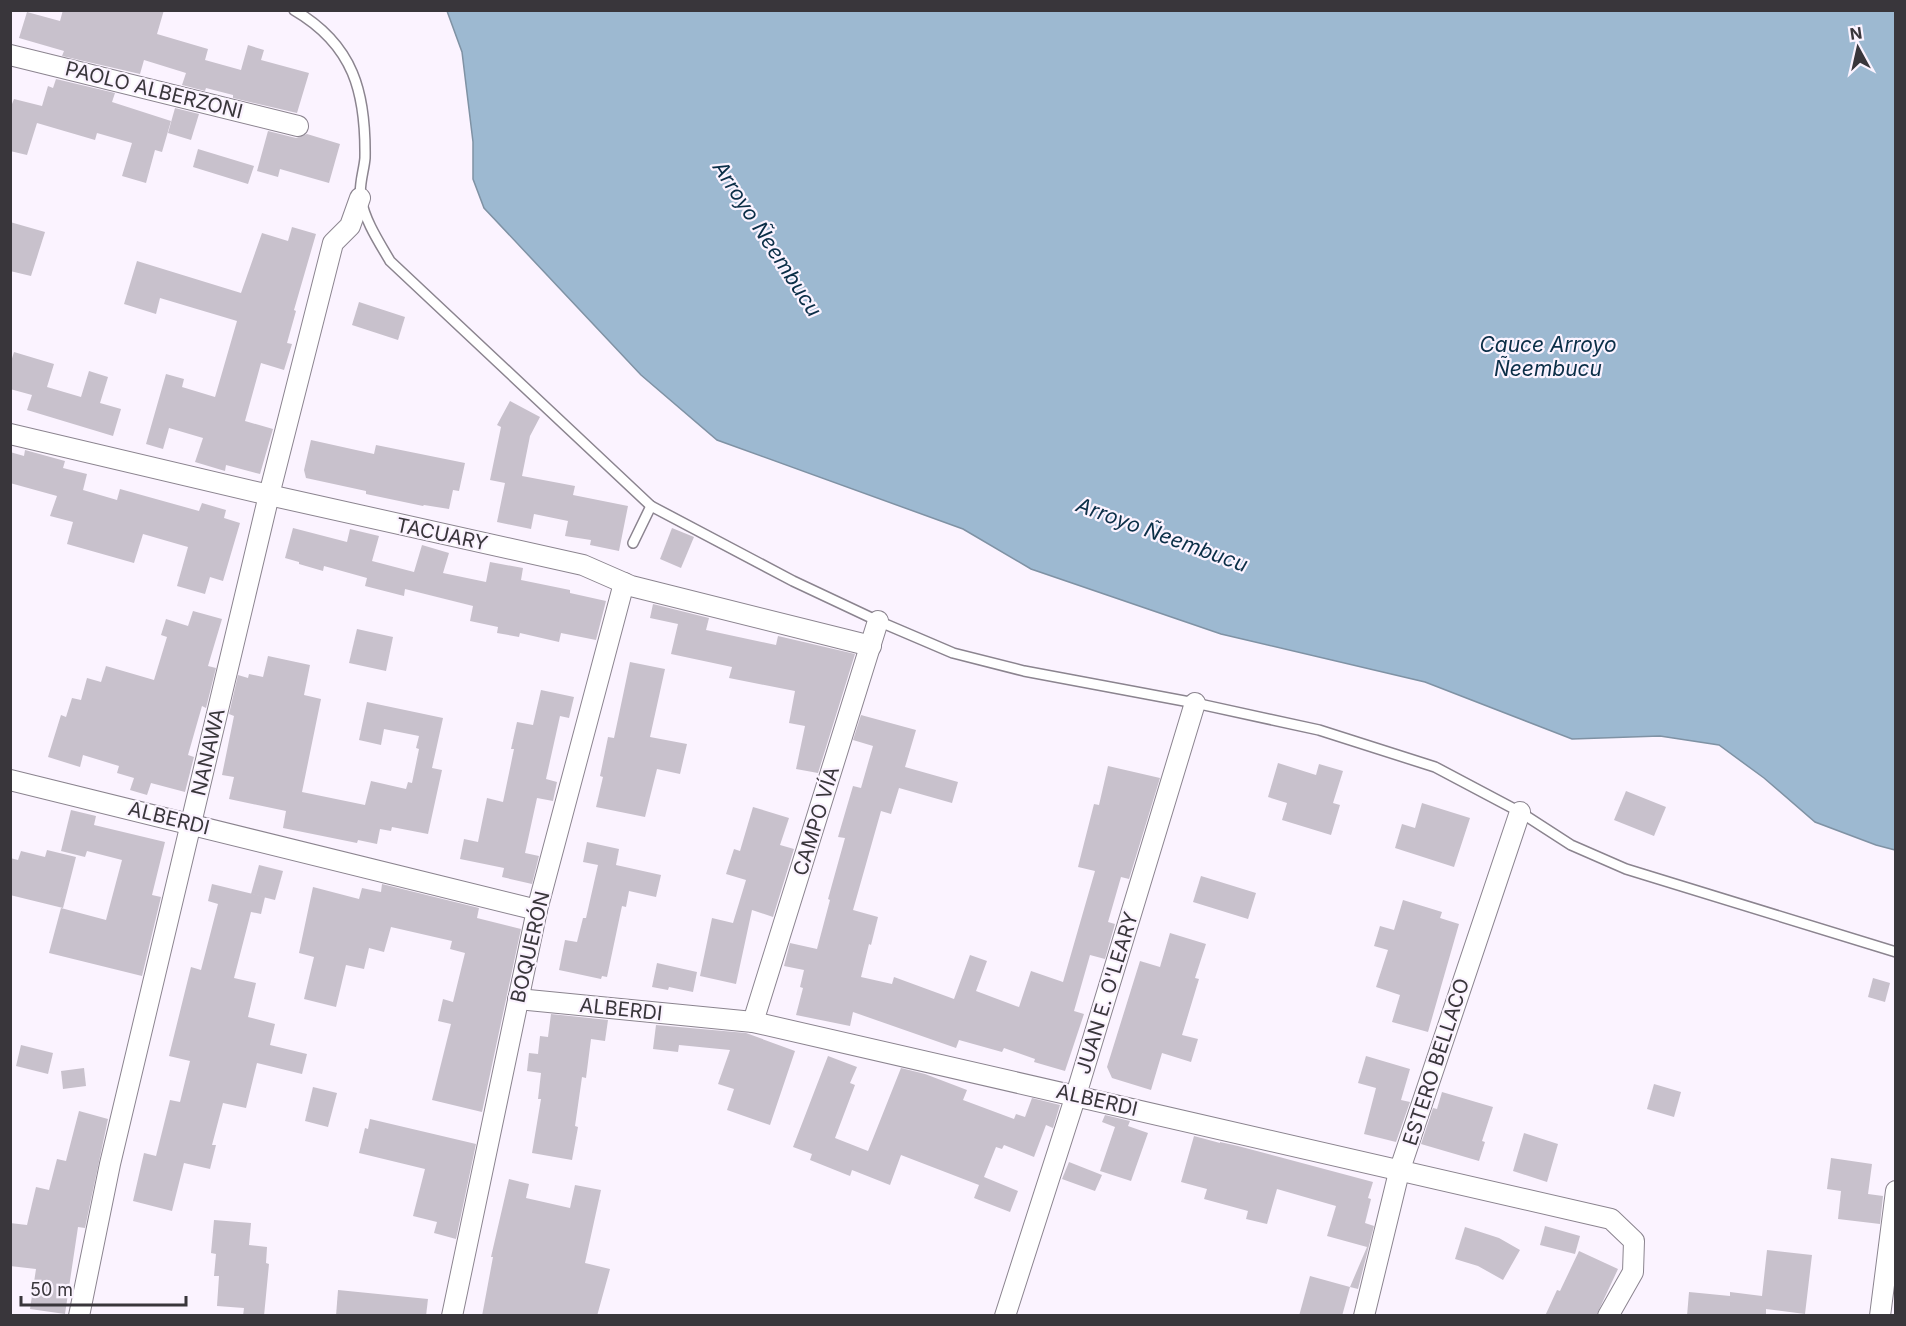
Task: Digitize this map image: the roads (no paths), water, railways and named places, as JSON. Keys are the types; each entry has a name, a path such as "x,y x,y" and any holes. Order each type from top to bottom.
{"street":[{"name":"PAOLO ALBERZONI","path":"10,55 298,126"},
{"name":"NANAWA","path":"79,1316 111,1164 269,495 333,243 350,226 360,198"},
{"name":"TACUARY","path":"10,434 583,565 624,583 871,646"},
{"name":"BOQUERÓN","path":"452,1316 537,910 624,583"},
{"name":"CAMPO VÍA","path":"753,1022 878,621"},
{"name":"JUAN E. O'LEARY","path":"1005,1316 1076,1095 1195,703"},
{"name":"ALBERDI","path":"10,780 192,823 537,910"},
{"name":"ESTERO BELLACO","path":"1364,1316 1399,1172 1520,812"},
{"name":"ALBERDI","path":"518,999 753,1022 1611,1219 1634,1241 1634,1272 1608,1316"},
{"path":"1880,1316 1896,1191"}],"lane":[{"path":"294,10 338,46 357,80 365,124 365,161 360,198 374,233 390,261 651,506 793,581 878,621 963,656 1024,671 1195,703 1319,730 1435,767 1520,812 1571,845 1626,869 1896,952"},
{"path":"633,543 651,506"}],"water":[{"name":"Cauce Arroyo Ñeembucu","path":"447,11 1895,11 1895,850 1815,822 1764,778 1719,745 1660,736 1572,739 1425,682 1221,634 1031,569 963,529 717,440 641,375 484,208 473,179 473,142 462,52"}],"water label":[{"name":"Arroyo Ñeembucu","path":"767,239"},
{"name":"Arroyo Ñeembucu","path":"1162,535"}]}
